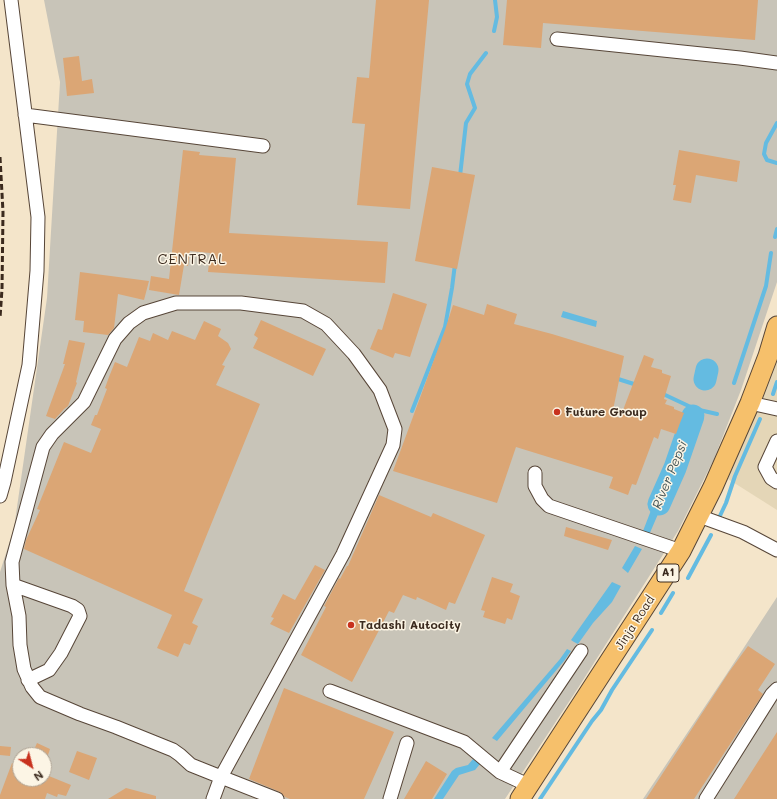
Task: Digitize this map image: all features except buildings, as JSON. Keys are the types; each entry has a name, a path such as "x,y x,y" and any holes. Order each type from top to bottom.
{"highway":[{"name":"Jinja Road","path":"525,792 681,551 699,516 773,356 777,326"}],"street":[{"path":"0,496 28,365 37,271 38,216 11,0"},
{"path":"557,40 777,63"},
{"path":"25,115 263,146"},
{"path":"213,799 221,777 343,554 393,446 394,429 380,390 354,354 326,324 303,311 241,303 176,303 143,313 129,323 115,339 84,402 52,434 43,447 12,562 13,585 19,616 20,645 24,669 28,680 40,697 173,750 191,765 221,777 277,799"},
{"path":"750,403 777,409"},
{"path":"777,441 765,467 771,478 777,482"},
{"path":"534,472 535,486 542,498 550,506 681,551"},
{"path":"699,516 743,532 777,550"},
{"path":"13,585 72,606 78,610 80,616 61,653 49,670 28,680"},
{"path":"500,772 581,651"},
{"path":"706,799 772,694 777,689"},
{"path":"330,691 464,742 525,792"},
{"path":"390,799 407,743"}],"shaded area":[{"path":"44,0 777,0 777,282 741,390 714,459 678,531 505,799 0,799 0,572 14,528 47,298 60,82"},
{"path":"777,361 777,510 728,479"},
{"path":"777,597 777,799 643,799 726,675"}],"water":[{"path":"563,311 597,321 596,327 561,317"},
{"path":"690,415 696,418 678,466 672,464"},
{"path":"665,474 674,477 649,535 643,531"},
{"path":"635,546 642,549 628,573 622,568"},
{"path":"612,582 621,586 612,602 593,623 578,644 571,640"},
{"path":"567,649 571,651 564,661 497,741 492,738 560,659"},
{"path":"473,759 480,764 475,770 459,775 443,799 434,799 452,771 456,768 468,765"}],"waterway":[{"path":"494,31 497,17 495,0"},
{"path":"460,176 466,123 475,108 467,84 470,74 486,53"},
{"path":"777,123 766,143 764,154 767,160 777,163"},
{"path":"775,237 777,229"},
{"path":"734,383 766,286 771,253"},
{"path":"412,411 445,327 455,264"},
{"name":"River Pepsi","path":"705,379 707,370"},
{"path":"615,378 637,385"},
{"path":"773,394 777,382"},
{"path":"661,393 695,409 717,414"},
{"name":"River Pepsi","path":"659,504 675,468 693,416"},
{"path":"718,520 760,419"},
{"path":"688,578 711,535"},
{"path":"661,613 673,593"},
{"path":"540,799 592,721 601,710 612,690 652,630"}],"railway":[{"path":"0,157 3,212 0,318"}],"place":[{"name":"Future Group","path":"557,412"},
{"name":"Tadashi Autocity","path":"351,625"}],"district":[{"name":"CENTRAL","path":"192,260"}]}
